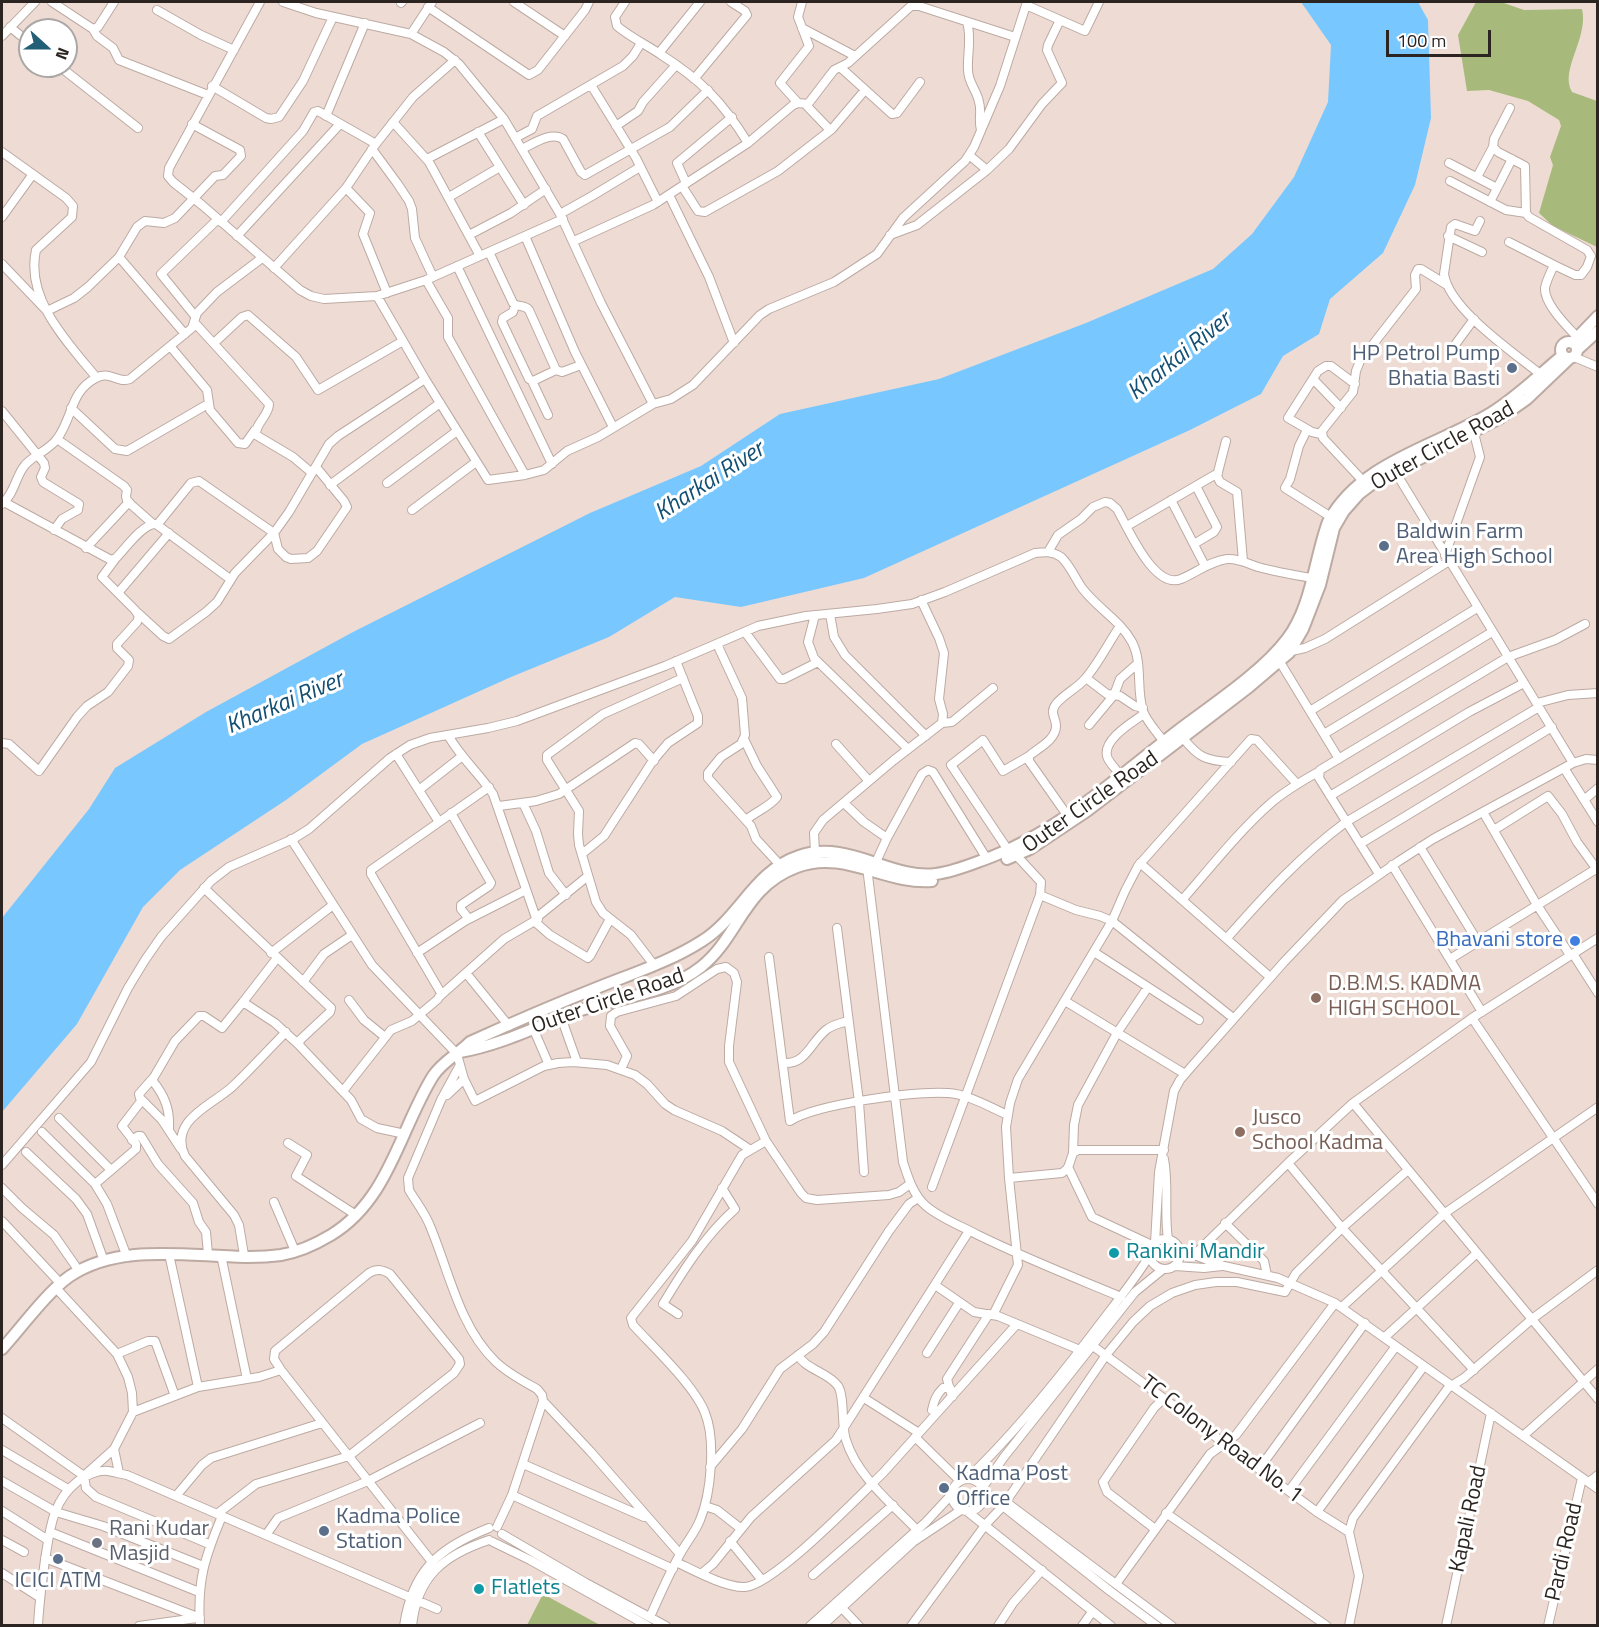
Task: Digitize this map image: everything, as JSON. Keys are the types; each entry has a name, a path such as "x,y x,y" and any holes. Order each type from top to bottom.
{"main road":[{"path":"1572,350 1598,316"},
{"path":"1572,350 1598,331"},
{"name":"Outer Circle Road","path":"459,1057 470,1042 654,965 714,933 759,882 780,865 797,856 814,852 839,853 907,880 928,882 972,871 1055,833 1183,738 1278,656 1296,626 1322,539 1331,517 1343,499 1363,481 1490,414 1572,350"},
{"name":"Outer Circle Road","path":"4,1343 58,1286 79,1271 104,1261 168,1254 281,1255 305,1249 331,1235 350,1223 384,1178 433,1075 439,1067 472,1050 561,1017 664,987 684,978 712,957 749,902 782,874 798,866 813,863 870,864 922,875 948,872 1012,852 1121,776 1243,680 1278,656 1289,653 1303,629 1320,585 1334,528 1344,511 1359,494 1392,467 1474,433 1500,418 1527,399 1572,350"}],"street":[{"path":"2,36 35,2"},
{"path":"52,2 93,29 97,36 110,44 119,60 208,95"},
{"path":"93,29 98,27 114,2"},
{"path":"260,2 212,86 168,176 300,290 311,296 324,299 377,296 430,278 562,217 640,166"},
{"path":"283,2 304,5 333,17 411,34 455,60 504,119 546,189 574,241 602,303 653,404"},
{"path":"514,2 525,4 565,36"},
{"path":"411,34 430,4 529,75 538,70 589,2"},
{"path":"624,2 615,17 617,26 676,64 708,90 732,117 748,142"},
{"path":"659,53 700,2"},
{"path":"694,79 746,18 745,11 731,2"},
{"path":"802,2 798,17 809,46 780,83 830,130"},
{"path":"377,296 488,480 544,470 567,451 598,437 653,404 671,399 684,392 760,315 769,309 851,272 877,254 903,218 969,155 1000,86 1027,3 1085,31 1099,2"},
{"path":"574,241 658,202 748,142 793,105 810,102 834,70 855,56 908,8 917,4 1015,37"},
{"path":"158,10 201,35 234,50"},
{"path":"212,86 266,118 279,117 303,81 333,17"},
{"path":"890,235 917,225 987,170 1009,149 1042,104 1062,83 1047,50 1060,20"},
{"path":"967,22 970,34 968,72 971,86 979,101 981,130"},
{"path":"326,116 365,24"},
{"path":"10,27 18,33"},
{"path":"802,28 855,56"},
{"path":"515,138 532,129 537,116 629,61 641,43"},
{"path":"274,268 346,188 413,97 455,60"},
{"path":"616,126 638,111 676,64"},
{"path":"840,67 890,113 894,114 920,82"},
{"path":"74,78 138,128"},
{"path":"591,85 630,148 658,202"},
{"path":"522,149 552,136 559,136 585,175 670,127 708,90"},
{"path":"732,117 677,163 684,185 698,211 705,212 770,176 830,130 865,90"},
{"path":"1476,177 1493,147 1494,139 1510,108"},
{"path":"170,346 207,390 210,410 241,444 245,444 268,412 269,404 214,343 161,274 219,220 303,131 314,112 326,116 374,147 409,201 415,238 448,318 448,337 525,475"},
{"path":"427,159 504,119"},
{"path":"393,122 427,159 480,256"},
{"path":"47,311 81,293 119,257 137,227 145,221 168,222 180,214 215,176 224,175 242,153 192,124"},
{"path":"237,236 340,124"},
{"path":"478,132 524,205"},
{"path":"1493,147 1498,152 1523,164 1526,169 1526,213 1529,217 1587,250 1591,256 1581,275 1575,275 1509,242"},
{"path":"2,152 66,198 72,203 74,210 72,217 36,250 36,282 47,311"},
{"path":"969,155 987,170"},
{"path":"1490,202 1512,159"},
{"path":"1449,163 1497,188"},
{"path":"449,197 500,167"},
{"path":"2,217 33,174"},
{"path":"1450,181 1511,212 1526,213"},
{"path":"346,188 370,213 363,234 387,293"},
{"path":"469,235 524,205 546,189"},
{"path":"669,195 709,277 734,343"},
{"path":"1480,221 1475,231 1452,225 1448,236 1444,274 1447,285 1455,299 1474,319 1540,374"},
{"path":"525,236 581,365 613,427"},
{"path":"1448,236 1482,252"},
{"path":"489,252 515,305 513,312 503,318 502,322 548,415"},
{"path":"119,257 185,334"},
{"path":"116,558 108,560 3,503 13,491 23,468 57,439 81,389 96,377 104,375 127,381 192,328 199,309 220,289 262,258"},
{"path":"2,264 47,311 96,377"},
{"path":"1554,265 1545,287 1545,294 1572,350 1598,367"},
{"path":"457,266 552,464"},
{"path":"1322,434 1352,395 1356,370 1360,362 1416,289 1418,269 1421,268 1447,285"},
{"path":"515,305 525,306 529,310 556,370"},
{"path":"214,343 242,317 248,315 296,357 318,390 403,341"},
{"path":"1449,353 1474,319"},
{"path":"532,381 556,370 562,372 581,365"},
{"path":"1322,434 1316,434 1288,418 1313,379 1318,372 1329,365 1355,384"},
{"path":"255,430 257,436 314,470 330,485 347,507 315,554 308,558 296,559 286,557 278,549 273,533 200,481 191,483 155,524 145,527 102,577 166,638 172,638 217,602 230,579 273,533 289,512 314,470 334,440 425,379"},
{"path":"1313,379 1341,408"},
{"path":"330,485 440,403"},
{"path":"70,408 115,448 128,451 208,404"},
{"path":"2,412 45,466 42,480 80,505 76,512 62,519 54,530"},
{"path":"1307,429 1285,488 1331,517"},
{"path":"387,483 457,431"},
{"path":"1289,653 1325,639 1447,558 1480,457 1474,433"},
{"path":"1322,434 1323,438 1363,481"},
{"path":"57,439 124,486 129,502 230,579"},
{"path":"1226,441 1217,476 1220,482 1237,492 1243,561"},
{"path":"412,510 476,462"},
{"path":"1392,467 1574,763"},
{"path":"1127,526 1218,473"},
{"path":"1194,544 1214,532 1217,527 1196,486"},
{"path":"1171,500 1205,566"},
{"path":"86,548 129,502"},
{"path":"1048,552 1058,535 1100,503 1105,502 1114,506 1152,568 1164,578 1178,580 1205,566 1227,559 1312,578"},
{"path":"118,593 169,533"},
{"path":"2,1165 91,1062 145,960 204,888 229,867 291,839 323,818 396,754 410,745 430,738 517,721 775,622 815,615 877,609 921,600 1035,553 1048,552 1063,559 1094,602 1120,626 1132,643 1143,711"},
{"path":"921,600 944,654 939,699 943,714 942,723"},
{"path":"1310,711 1477,608"},
{"path":"2,743 9,744 38,770 41,770 77,717 108,692 129,666 129,660 117,648 117,644 137,622 138,613"},
{"path":"830,614 834,637 845,655 926,736"},
{"path":"815,615 808,642 818,662 908,749"},
{"path":"1183,899 1249,824 1271,803 1297,784 1508,657 1555,640 1585,624"},
{"path":"933,1187 1040,895 1041,882 1012,852 951,765 983,740 1004,771 1046,743 1056,725 1052,713 1054,707 1063,696 1086,678 1120,626"},
{"path":"746,632 780,678 784,679 818,662"},
{"path":"1324,734 1492,632"},
{"path":"717,644 742,698 744,739 752,758 777,797 775,801 753,813 746,820"},
{"path":"1278,656 1340,759"},
{"path":"582,854 604,836 668,743 698,723 698,716 676,661"},
{"path":"1089,725 1114,695 1118,682 1137,664"},
{"path":"654,965 631,935 610,919 596,902 578,834 579,811 548,760 548,753 603,714 683,678"},
{"path":"1086,678 1103,692 1125,698 1143,711 1164,742"},
{"path":"1330,796 1469,712 1524,683"},
{"path":"814,852 813,839 818,826 908,749 942,723 952,722 993,688"},
{"path":"1227,938 1294,863 1347,822 1538,705 1568,695 1598,693"},
{"path":"1121,776 1108,758 1108,749 1116,735 1143,711"},
{"path":"1360,844 1551,728"},
{"path":"448,735 461,757 489,787 499,806 536,920 550,935 588,958 610,919"},
{"path":"1183,738 1195,753 1213,761 1231,762"},
{"path":"952,1397 947,1379 991,1315 1017,1269 1018,1254 1006,1136 1008,1115 1018,1079 1112,921 1131,878 1140,863 1248,741 1254,738 1297,784"},
{"path":"744,739 741,744 723,754 707,776 753,828 756,839 780,865"},
{"path":"499,806 547,798 567,789 635,743 639,744 654,761"},
{"path":"836,744 869,781"},
{"path":"396,754 439,822"},
{"path":"1029,756 1029,761 1067,815"},
{"path":"419,790 461,757"},
{"path":"810,1626 917,1530 952,1494 955,1486 996,1451 1027,1418 1121,1297 1150,1255 1154,1244 1159,1172 1174,1091 1185,1074 1270,977 1344,900 1392,865 1420,847 1564,768 1586,759 1598,760"},
{"path":"1564,768 1598,822"},
{"path":"987,859 930,770 922,774 870,864 903,1162 910,1184 918,1198 931,1210 1018,1254 1121,1297"},
{"path":"1318,772 1319,778 1379,874"},
{"path":"440,996 441,990 370,872 489,787"},
{"path":"1584,800 1598,788"},
{"path":"1450,959 1597,870 1548,796 1494,830"},
{"path":"523,803 536,831 549,873 566,895"},
{"path":"844,803 864,822 887,838"},
{"path":"1483,812 1537,905 1598,993"},
{"path":"452,813 491,883 461,905 461,909 469,919"},
{"path":"291,839 380,975 459,1057 464,1079 476,1101 549,1065 577,1062 598,1064 635,1075 674,1110 722,1131 749,1149"},
{"path":"1420,847 1478,942"},
{"path":"1140,863 1270,977"},
{"path":"1392,865 1482,1012"},
{"path":"343,1091 395,1027 409,1024 504,939 536,920 588,876"},
{"path":"204,888 332,1009 300,1040 299,1045"},
{"path":"417,953 469,919 526,890"},
{"path":"1040,895 1076,910 1112,921 1233,1018"},
{"path":"182,1150 169,1129 142,1101 139,1094 152,1080 175,1041 199,1016 204,1016 222,1028 243,1002 274,955 333,905"},
{"path":"837,928 859,1102 864,1173"},
{"path":"303,982 324,954 352,935"},
{"path":"1194,1255 1353,1103 1472,1018 1598,938"},
{"path":"1094,952 1199,1020"},
{"path":"769,957 790,1122 810,1112 895,1095 948,1093 966,1097 1008,1115"},
{"path":"621,1070 627,1056 610,1026 610,1019 614,1014 676,996 721,967 730,969 737,982 729,1062 766,1141 801,1193 811,1199 889,1195 899,1192 910,1184"},
{"path":"466,973 508,1026"},
{"path":"1009,1178 1062,1173 1068,1167 1073,1153 1074,1125 1078,1105 1117,1033 1148,987"},
{"path":"349,1000 364,1020 386,1037"},
{"path":"1065,1001 1185,1074"},
{"path":"243,1002 286,1032 343,1091 361,1119 368,1124 405,1134"},
{"path":"561,1017 577,1062"},
{"path":"1472,1018 1598,1204"},
{"path":"783,1063 796,1062 803,1058 825,1031 848,1021"},
{"path":"532,1028 549,1065"},
{"path":"244,1255 239,1225 234,1215 184,1156 181,1143 185,1129 196,1113 231,1088 286,1032"},
{"path":"404,1626 413,1598 440,1565 461,1551 491,1541 497,1542 496,1530 512,1495 543,1401 537,1389 496,1363 478,1339 456,1296 429,1223 409,1190 408,1178 459,1057"},
{"path":"441,1100 464,1079"},
{"path":"152,1080 162,1093 168,1107 169,1129"},
{"path":"94,1184 136,1149 136,1144 123,1128 123,1124 142,1101"},
{"path":"1353,1103 1598,1399"},
{"path":"1116,1584 1213,1450 1236,1435 1338,1305 1445,1213 1598,1107"},
{"path":"59,1118 111,1170"},
{"path":"42,1132 94,1184 107,1204 128,1257"},
{"path":"132,1140 141,1136 162,1168 190,1199 199,1222 206,1232 208,1254"},
{"path":"649,1622 674,1565 699,1522 705,1506 711,1439 706,1413 697,1397 633,1325 631,1318 692,1241 735,1165 749,1149 766,1141"},
{"path":"288,1143 308,1155 296,1176 356,1215"},
{"path":"1073,1153 1078,1150 1164,1152"},
{"path":"26,1152 76,1199 87,1214 104,1261"},
{"path":"822,1626 913,1542 964,1511 975,1510 981,1506 984,1489 1004,1457 1136,1292 1162,1270 1175,1266 1180,1254 1179,1247 1168,1239 1165,1214 1167,1173 1164,1152"},
{"path":"1288,1163 1342,1228 1474,1370"},
{"path":"1068,1167 1092,1217 1154,1244 1168,1239"},
{"path":"911,1626 986,1524 1005,1504 1106,1355 1133,1322 1150,1306 1172,1293 1216,1282 1258,1286 1283,1293 1287,1291 1296,1273 1342,1228 1408,1170"},
{"path":"2,1188 54,1235 79,1271"},
{"path":"678,1314 663,1304 714,1228 735,1209 722,1188"},
{"path":"710,1467 742,1429 780,1369 819,1338 889,1231 909,1204 918,1198"},
{"path":"274,1202 295,1251"},
{"path":"2,1221 117,1354 128,1377 132,1393 133,1412 114,1449 62,1496 49,1536 39,1597 38,1626"},
{"path":"1225,1223 1264,1262 1267,1275"},
{"path":"702,1573 713,1564 740,1528 836,1440 969,1230"},
{"path":"1385,1337 1478,1253"},
{"path":"168,1254 198,1387"},
{"path":"1180,1254 1194,1255 1224,1266 1267,1275 1291,1283 1338,1305 1598,1489"},
{"path":"221,1255 247,1379"},
{"path":"1150,1255 1152,1262 1162,1270"},
{"path":"1175,1266 1204,1268 1224,1266"},
{"path":"200,1622 199,1592 203,1566 219,1515 256,1484 349,1456 454,1373 460,1364 459,1359 390,1274 383,1270 376,1270 369,1273 275,1351 274,1359 322,1423 349,1456 432,1562"},
{"path":"1349,1626 1359,1576 1349,1532 1353,1518 1448,1388 1474,1370 1532,1319 1598,1270"},
{"path":"935,1285 974,1312 1017,1324 1080,1350"},
{"path":"927,1353 959,1303"},
{"path":"1259,1468 1365,1323"},
{"path":"512,1495 674,1565 702,1573 733,1586 745,1587 762,1580 828,1527 883,1473 1017,1324"},
{"path":"117,1354 148,1341 155,1341 175,1396"},
{"name":"TC Colony Road No. 1","path":"1094,1346 1317,1512 1349,1532"},
{"path":"1289,1491 1396,1346"},
{"path":"798,1354 803,1362 839,1387 843,1431 852,1454 872,1482 917,1530"},
{"path":"1317,1512 1424,1366"},
{"path":"1523,1436 1598,1369"},
{"path":"133,1412 198,1387 247,1379 281,1370"},
{"path":"932,1410 939,1392 943,1388 950,1388"},
{"path":"864,1398 917,1435 964,1480 979,1482 984,1489 1169,1625"},
{"path":"1155,1529 1107,1492 1102,1482 1154,1408 1161,1401 1166,1400"},
{"path":"543,1401 680,1554"},
{"name":"Kapali Road","path":"1446,1626 1491,1413"},
{"path":"2,1418 84,1476 86,1488 96,1497 209,1544"},
{"path":"176,1496 202,1465 211,1458 322,1423"},
{"path":"266,1535 278,1518 368,1481 480,1423"},
{"path":"114,1449 119,1473"},
{"path":"2,1450 68,1489"},
{"path":"523,1464 649,1519"},
{"path":"84,1476 101,1472 119,1473 437,1609"},
{"path":"1585,1480 1598,1475"},
{"name":"Pardi Road","path":"1548,1626 1585,1480"},
{"path":"2,1481 56,1512 103,1526 203,1566"},
{"path":"952,1494 956,1506 986,1524 1111,1626"},
{"path":"1005,1504 1110,1591 1157,1626"},
{"path":"813,1575 893,1505"},
{"path":"705,1506 717,1510 740,1528"},
{"path":"2,1511 49,1536 199,1592"},
{"path":"1166,1514 1327,1626"},
{"path":"411,1626 415,1583 432,1562 457,1543 496,1530"},
{"path":"649,1622 496,1530 486,1532 491,1541 649,1622 666,1626"},
{"path":"2,1540 24,1552"},
{"path":"730,1541 762,1580"},
{"path":"45,1558 200,1622"},
{"path":"998,1626 1013,1603 1042,1570"},
{"path":"2,1573 39,1597"},
{"path":"842,1608 859,1626"},
{"path":"1082,1626 1092,1612"},
{"path":"139,1626 200,1622"}],"green space":[{"path":"1476,2 1501,2 1524,10 1582,9 1582,31 1571,64 1569,83 1572,92 1597,101 1597,247 1553,226 1539,213 1553,165 1550,157 1561,126 1559,120 1528,101 1489,90 1467,91 1458,35"},
{"path":"543,1594 600,1625 527,1625"}],"water":[{"name":"Kharkai River","path":"1301,2 1418,2 1428,20 1431,118 1415,185 1383,253 1330,299 1319,334 1283,356 1261,394 1190,430 864,578 741,607 675,597 609,637 511,677 362,744 286,800 180,870 143,907 77,1024 2,1112 2,918 89,809 115,768 206,712 353,632 590,513 701,466 780,414 939,379 1086,323 1213,269 1252,234 1294,177 1328,102 1331,45"}],"place":[{"name":"HP Petrol Pump Bhatia Basti","path":"1512,368"},
{"name":"Baldwin Farm Area High School","path":"1384,546"},
{"name":"Bhavani store","path":"1575,941"},
{"name":"D.B.M.S. KADMA HIGH SCHOOL","path":"1316,998"},
{"name":"Jusco School Kadma","path":"1240,1132"},
{"name":"Rankini Mandir","path":"1114,1253"},
{"name":"Kadma Post Office","path":"944,1488"},
{"name":"Kadma Police Station","path":"324,1531"},
{"name":"Rani Kudar Masjid","path":"97,1543"},
{"name":"ICICI ATM","path":"58,1559"},
{"name":"Flatlets","path":"479,1589"}]}
